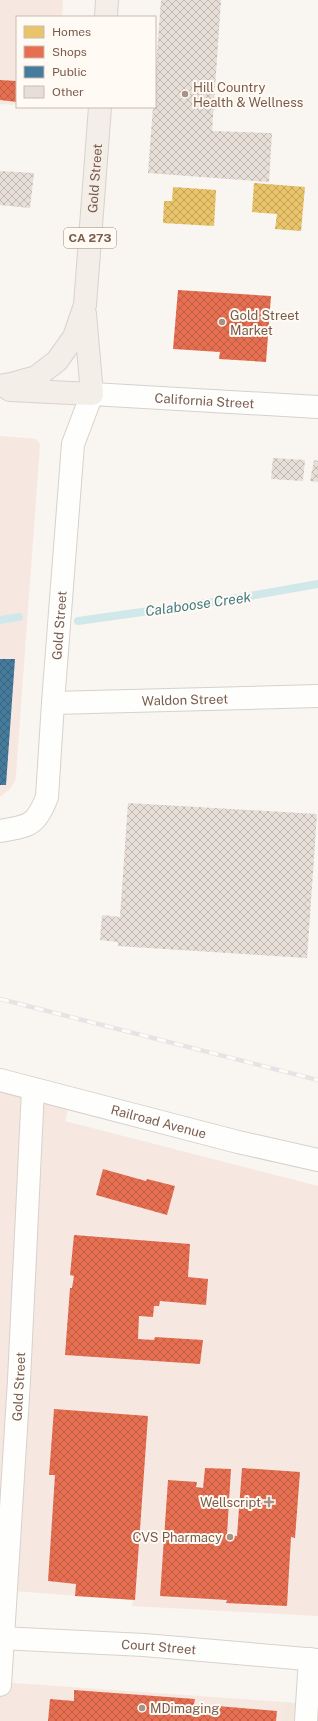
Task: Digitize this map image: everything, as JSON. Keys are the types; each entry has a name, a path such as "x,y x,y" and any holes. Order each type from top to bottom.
{"main road":[{"path":"106,16 107,0"},
{"name":"Gold Street","path":"0,386 36,377 57,361 74,337 84,305 100,108"},
{"name":"CA 273","path":"84,305 92,394"},
{"name":"California Street","path":"0,390 92,394"}],"street":[{"name":"California Street","path":"92,394 318,407"},
{"name":"Gold Street","path":"0,831 27,826 42,811 48,797 52,703 73,444 92,394"},
{"name":"Waldon Street","path":"52,703 318,696"},
{"name":"Railroad Avenue","path":"0,1080 238,1142 318,1160"},
{"name":"Gold Street","path":"0,1685 19,1380 33,1089"},
{"name":"Court Street","path":"2,1638 144,1645 314,1659"},
{"path":"306,1721 314,1659"}],"shaded area":[{"path":"0,0 63,0 62,16 16,16 16,105 0,104"},
{"path":"0,436 37,439 40,445 16,774 15,781 9,790 0,797"},
{"path":"0,1091 68,1110 65,1121 318,1186 318,1616 132,1606 133,1600 0,1590"},
{"path":"0,1682 283,1702 282,1721 0,1721"},
{"path":"283,1702 318,1705 318,1721 282,1721"}],"building: Homes":[{"path":"254,183 305,187 301,231 275,229 277,214 252,212"},
{"path":"173,187 216,190 214,226 163,223 164,201 172,201"}],"building: Shops":[{"path":"0,80 16,81 16,102 0,100"},
{"name":"Gold Street Market","path":"178,290 271,296 266,362 219,359 220,352 173,349"},
{"path":"103,1169 146,1181 147,1179 175,1186 167,1215 96,1195"},
{"path":"74,1235 190,1244 188,1277 208,1279 206,1305 160,1301 159,1306 154,1306 153,1317 139,1316 138,1339 154,1340 155,1337 203,1340 200,1364 65,1355 70,1288 72,1288 74,1276 70,1275"},
{"path":"54,1409 148,1416 135,1600 75,1596 76,1584 48,1581 55,1475 49,1475"},
{"name":"CVS Pharmacy","path":"205,1468 231,1469 227,1535 237,1536 242,1468 300,1472 295,1538 291,1537 287,1606 226,1603 227,1600 160,1596 168,1480 197,1482 196,1487 203,1488"},
{"name":"MDimaging","path":"74,1690 195,1699 194,1704 277,1711 276,1721 48,1721 50,1699 74,1701"}],"building: Public":[{"path":"0,659 15,659 6,785 0,785"}],"building: Other":[{"name":"Hill Country Health & Wellness","path":"161,0 221,0 212,131 272,133 269,182 148,173 153,108 156,108 156,68"},
{"path":"0,171 34,173 30,208 0,205"},
{"path":"273,458 305,460 303,481 271,479"},
{"path":"314,460 318,461 318,482 310,481"},
{"path":"128,803 317,814 307,958 118,946 118,942 100,940 102,915 120,917"}],"waterway":[{"name":"Calaboose Creek","path":"78,621 227,600 318,584"},
{"name":"Calaboose Creek","path":"0,620 19,617"}],"railway":[{"path":"0,999 318,1080"}],"place":[{"name":"Hill Country Health & Wellness","path":"185,94"},
{"name":"Gold Street Market","path":"222,322"},
{"name":"Wellscript","path":"269,1502"},
{"name":"CVS Pharmacy","path":"230,1537"},
{"name":"MDimaging","path":"142,1708"}]}
